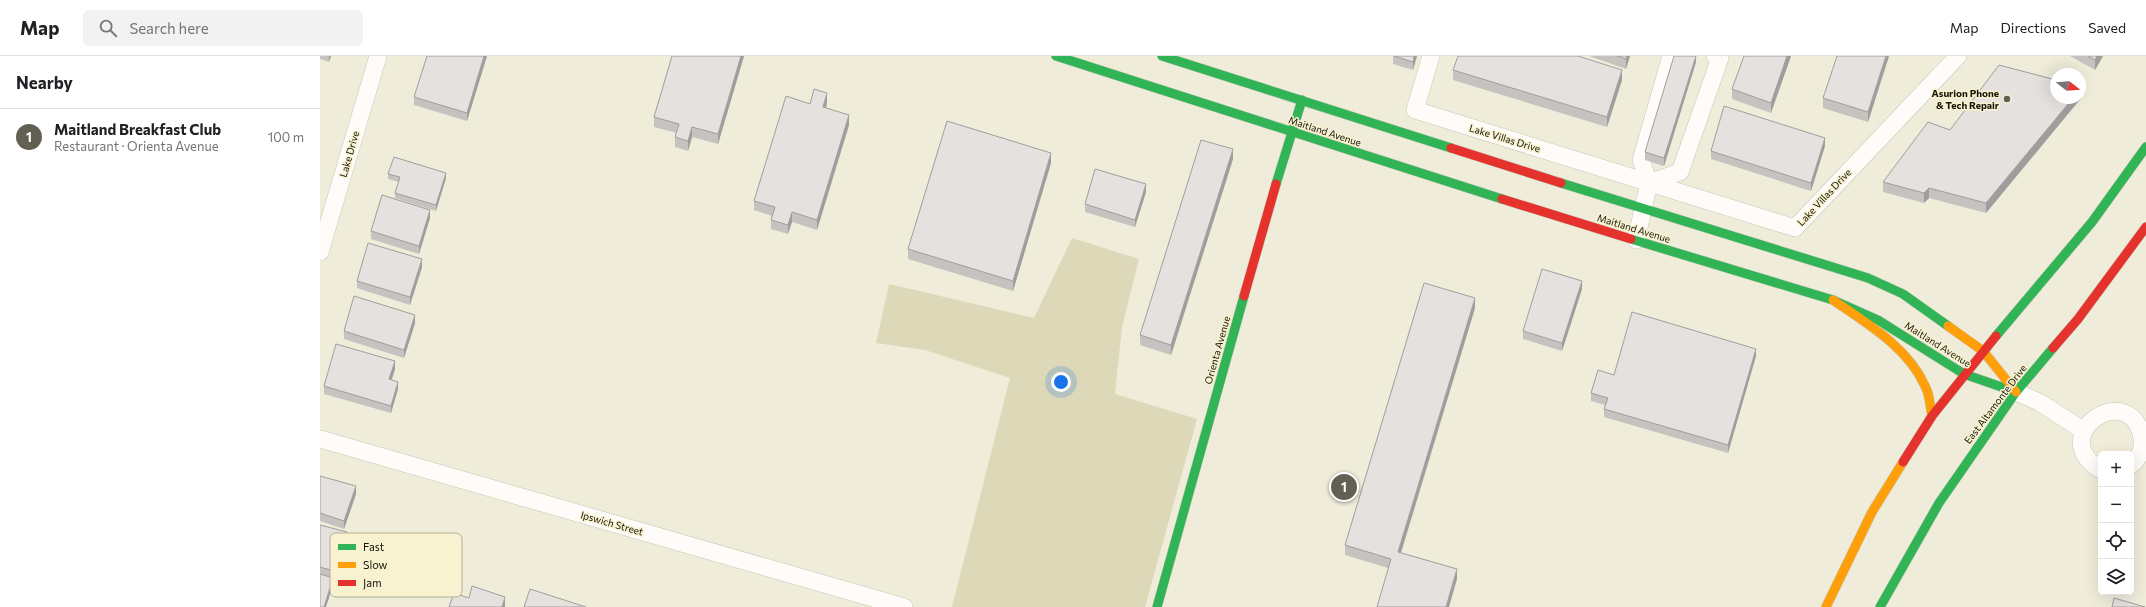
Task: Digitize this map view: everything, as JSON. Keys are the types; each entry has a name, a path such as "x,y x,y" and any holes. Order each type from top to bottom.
{"main road":[{"name":"Maitland Avenue","path":"1056,56 1293,133 1833,300 1878,320 1964,374 2016,392"},
{"name":"Maitland Avenue","path":"1162,56 1644,209 1868,278 1903,294 1983,351 2016,392"},
{"name":"Orienta Avenue","path":"1157,607 1278,174 1293,133 1302,100"},
{"path":"1826,607 1872,512 1932,416 1964,374 2092,222 2146,147"},
{"name":"East Altamonte Drive","path":"1880,607 1939,503 2016,392 2078,319 2146,227"},
{"path":"1833,300 1883,334 1908,361 1925,384 1932,416"}],"street":[{"name":"Lake Drive","path":"320,252 378,56"},
{"name":"Lake Villas Drive","path":"1431,56 1415,110 1796,228 1958,56"},
{"path":"1636,240 1649,183 1641,160 1671,56"},
{"path":"1649,183 1680,172 1720,58 1715,56"},
{"path":"2016,392 2039,402 2084,431"},
{"path":"2098,468 2092,464 2085,454 2082,443 2084,431 2090,421 2100,414 2111,411 2123,413 2133,419 2140,429 2143,440 2139,457"},
{"name":"Ipswich Street","path":"320,439 904,607"}],"shaded area":[{"path":"1072,238 1139,259 1122,327 1115,394 1197,419 1145,607 952,607 1010,378 925,350 876,343 889,284 1034,318"}],"building":[{"path":"427,56 484,56 467,113 414,97"},
{"path":"672,56 741,56 718,134 692,127 688,141 675,137 679,124 654,117"},
{"path":"1394,56 1414,56 1413,62"},
{"path":"1458,56 1578,56 1622,70 1607,117 1453,70"},
{"path":"1617,56 1627,56 1626,59"},
{"path":"1674,56 1696,56 1664,158 1645,152"},
{"path":"1744,56 1787,56 1771,103 1732,89"},
{"path":"1837,56 1886,56 1868,112 1823,98"},
{"path":"2088,56 2097,56 2095,60"},
{"path":"1999,65 2050,78 2050,104 2068,104 1986,203 1929,188 1924,193 1883,182 1928,122 1950,130"},
{"path":"814,89 827,93 823,107 849,115 817,220 792,212 788,225 771,220 775,207 754,201 786,96 810,104"},
{"path":"1724,106 1825,138 1811,183 1711,151"},
{"path":"947,121 1051,153 1013,281 908,249"},
{"path":"1201,140 1233,149 1171,345 1140,335"},
{"path":"394,157 446,173 436,205 395,193 400,177 388,174"},
{"path":"1095,169 1146,184 1135,220 1085,204"},
{"path":"382,195 430,210 419,246 371,231"},
{"path":"368,243 422,259 410,297 357,281"},
{"path":"1542,269 1582,281 1562,343 1523,331"},
{"path":"1424,283 1475,298 1398,552 1457,569 1446,607 1377,607 1391,559 1345,545"},
{"path":"354,296 415,315 404,350 344,331"},
{"path":"1632,312 1756,349 1728,445 1604,409 1608,398 1591,393 1598,370 1614,375"},
{"path":"336,344 395,361 389,379 398,382 391,406 324,386"},
{"path":"320,476 356,486 344,521 320,513"},
{"path":"320,525 347,532 330,533 330,570 320,567"},
{"path":"320,574 330,577 330,588 324,607 320,607"},
{"path":"472,586 505,597 502,607 449,607 453,597 462,597 462,596 469,598"},
{"path":"530,589 586,607 524,607"},
{"path":"2114,598 2145,607 2112,607"}],"traffic: fast":[{"path":"1056,56 1502,199"},
{"path":"1162,56 1451,148"},
{"path":"1276,184 1302,100"},
{"path":"1996,336 2092,222 2146,147"},
{"path":"1561,183 1868,278 1903,294 1948,326"},
{"path":"1631,239 1833,300 1878,320 1964,374 2016,392"},
{"path":"1157,607 1244,296"},
{"path":"1880,607 1939,503 2016,392 2053,348"}],"traffic: slow":[{"path":"1833,300 1885,337 1908,359 1918,372 1927,389 1932,416"},
{"path":"1948,326 1983,351 2016,392"},
{"path":"1826,607 1872,512 1903,462"}],"traffic: jam":[{"path":"1451,148 1561,183"},
{"path":"1244,296 1276,184"},
{"path":"1502,199 1631,239"},
{"path":"2053,348 2078,319 2146,227"},
{"path":"1903,462 1932,416 1996,336"}],"place":[{"name":"Asurion Phone & Tech Repair","path":"2007,99"},
{"name":"Maitland Breakfast Club","path":"1344,487"}]}
